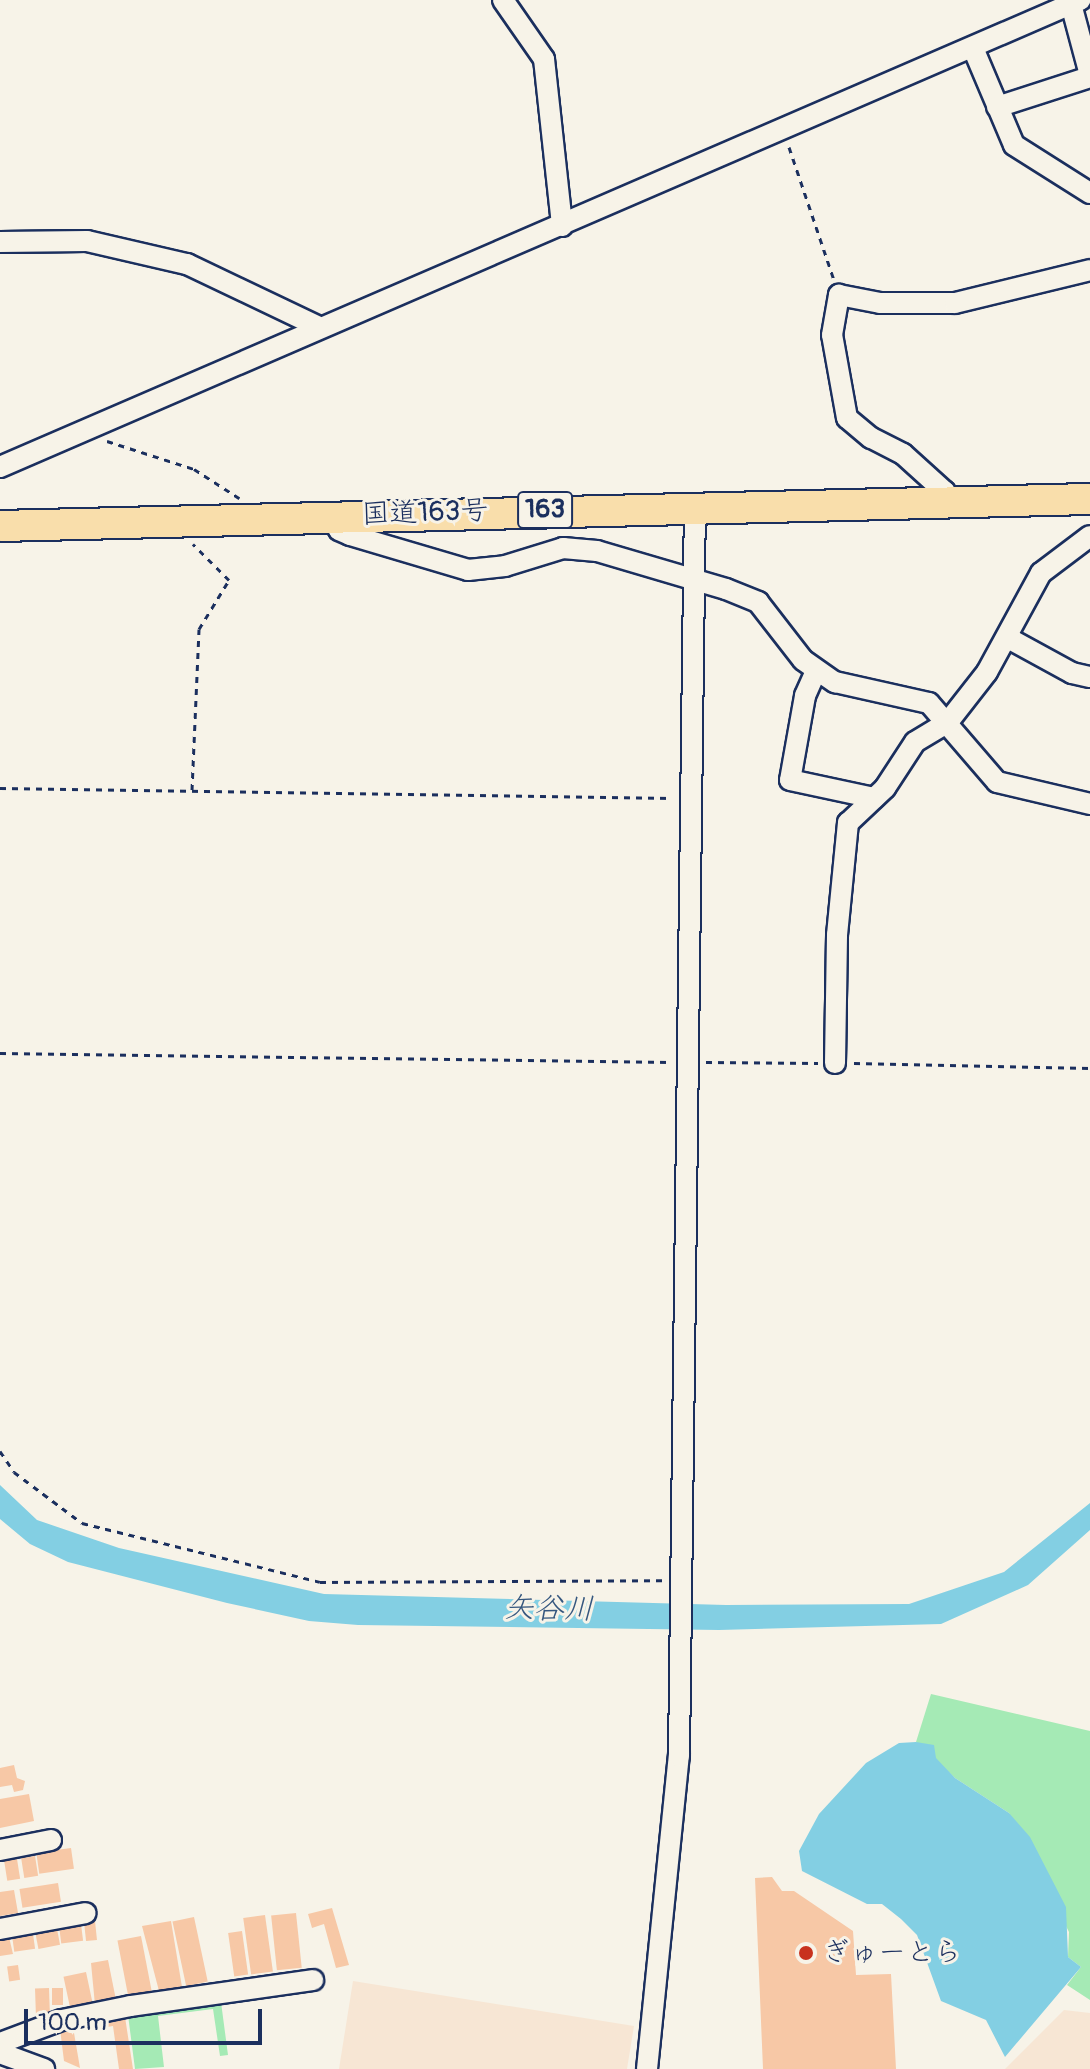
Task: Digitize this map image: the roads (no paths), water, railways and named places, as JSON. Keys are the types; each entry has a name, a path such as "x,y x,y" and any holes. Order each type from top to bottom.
{"highway":[{"name":"国道163号","path":"0,526 695,507 949,505 1090,499"}],"street":[{"path":"503,0 544,59 562,226"},
{"path":"0,467 317,326 562,226 1075,2 1090,76 997,107"},
{"path":"973,48 1014,145 1090,193"},
{"path":"0,242 87,241 187,264 317,326"},
{"path":"949,505 945,492 903,454 847,418 832,335 839,295 880,303 955,303 1090,270"},
{"path":"647,2069 673,1847 683,1635 695,507"},
{"path":"333,516 339,530 350,535 468,570 505,566 563,548 597,551 696,579 758,602 816,671 853,689 913,696 948,722 997,782 1090,804"},
{"path":"835,1063 837,935 848,823 874,798 915,742 948,722 1008,638 1041,573 1090,536"},
{"path":"1008,638 1072,673 1090,677"},
{"path":"816,671 805,696 790,780 874,798"},
{"path":"0,1850 51,1840"},
{"path":"0,1929 86,1913"},
{"path":"0,2043 62,2020 131,2006 313,1980"},
{"path":"0,2053 44,2069"}],"water":[{"name":"矢谷川","path":"0,1485 37,1520 119,1548 324,1594 726,1605 909,1604 1004,1572 1090,1503 1090,1530 1028,1585 941,1624 719,1630 358,1625 309,1621 68,1562 30,1544 0,1519"},
{"path":"899,1743 934,1745 936,1758 955,1778 1009,1813 1030,1837 1066,1907 1068,1957 1081,1967 1005,2057 986,2020 941,2001 917,1935 901,1919 882,1904 867,1904 802,1871 799,1851 819,1814 866,1763"}],"place":[{"name":"ぎゅーとら","path":"806,1953"}]}
